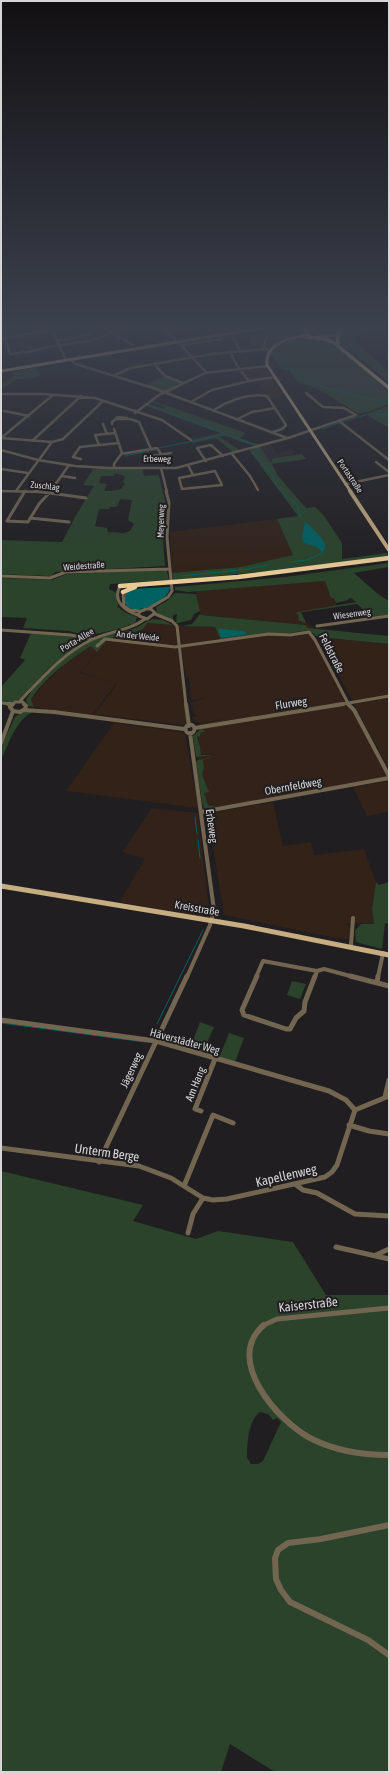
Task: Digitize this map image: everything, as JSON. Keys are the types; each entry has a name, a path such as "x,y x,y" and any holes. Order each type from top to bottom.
{"highway":[{"path":"123,592 132,587 238,577 387,560"},
{"path":"120,586 167,584"}],"main road":[{"name":"Portastraße","path":"296,409 389,550"},
{"name":"Kreisstraße","path":"1,886 211,920 386,954"}],"street":[{"path":"1,438 5,437 37,409"},
{"path":"32,441 67,409"},
{"path":"1,438 52,442 63,439 95,409"},
{"path":"124,409 169,424 175,430 191,440"},
{"path":"135,413 141,409"},
{"path":"210,409 288,438"},
{"path":"238,419 247,414 272,409"},
{"path":"273,432 286,426 275,409"},
{"name":"Erbeweg","path":"1,450 38,460 69,466 176,468 288,438 356,415 345,409"},
{"path":"4,411 29,416"},
{"path":"112,424 112,422 117,419 130,419 140,423 152,449"},
{"path":"338,421 389,460"},
{"path":"103,424 106,434"},
{"path":"114,429 122,449 121,454 114,464 114,468"},
{"path":"98,445 95,435 115,433"},
{"path":"16,491 52,442"},
{"path":"80,459 73,457 80,447 119,442"},
{"path":"206,461 197,448 211,445 223,456"},
{"path":"121,454 157,448 161,454"},
{"path":"152,456 171,453"},
{"path":"232,454 250,476 258,490"},
{"path":"383,456 389,455"},
{"path":"376,462 389,472"},
{"path":"188,465 193,475"},
{"path":"26,491 7,521 25,523 30,518 40,501 50,493 69,466"},
{"path":"1,468 28,473"},
{"name":"Meyerweg","path":"157,604 165,600 172,591 167,538 169,502 162,468"},
{"path":"215,472 222,485 182,489 179,478 193,475 215,472"},
{"path":"346,484 389,475"},
{"path":"62,476 75,478"},
{"name":"Zuschlag","path":"1,491 26,491 86,498"},
{"path":"30,518 70,522"},
{"name":"Weidestraße","path":"1,576 50,578 66,572 169,569"},
{"path":"120,586 118,590 119,604 128,612 145,619 167,619"},
{"path":"123,592 124,606 130,610 140,611 157,604"},
{"path":"153,610 157,604"},
{"path":"148,609 153,610"},
{"path":"153,610 155,614 167,619 177,626 189,726"},
{"path":"136,625 140,616 140,611"},
{"path":"152,618 155,614"},
{"name":"Wiesenweg","path":"316,626 389,616"},
{"name":"Porta-Allee","path":"19,702 35,684 63,658 92,639 136,625 145,619"},
{"path":"1,630 71,635 92,639"},
{"name":"Feldstraße","path":"180,647 269,634 290,635 309,632 315,640 347,703 354,710 389,777"},
{"name":"An der Weide","path":"97,646 106,639 180,647"},
{"name":"Porta-Allee","path":"24,702 35,684"},
{"name":"Flurweg","path":"195,728 389,696"},
{"path":"1,704 11,706 19,702 24,702 25,708"},
{"path":"1,743 13,711 11,706"},
{"path":"8,726 18,712 25,708 184,729 186,732 190,733 195,731 195,728 189,726 184,729"},
{"path":"13,711 18,712"},
{"name":"Erbeweg","path":"190,733 214,904 211,920"},
{"name":"Obernfeldweg","path":"201,812 389,777"},
{"path":"351,946 353,918"},
{"name":"Jägerweg","path":"99,1162 211,920"},
{"path":"377,982 386,954"},
{"path":"317,972 305,1002 304,1011 296,1018 290,1029 258,1020 244,1015 242,1012 263,961 317,972 324,969 389,986"},
{"name":"Häverstädter Weg","path":"1,1020 156,1041 329,1091 346,1100 354,1110"},
{"name":"Am Hang","path":"201,1111 195,1109 215,1059"},
{"path":"354,1110 365,1108 387,1096 389,1080"},
{"name":"Kapellenweg","path":"203,1198 213,1200 227,1199 325,1177 332,1172 337,1165 354,1110"},
{"path":"184,1186 213,1115 234,1123"},
{"path":"349,1125 369,1131 389,1134"},
{"name":"Unterm Berge","path":"1,1148 148,1169 184,1186 203,1198"},
{"path":"295,1184 303,1190 317,1193 356,1214 389,1216"},
{"path":"188,1232 189,1225 199,1202 203,1198"},
{"path":"336,1247 389,1258"},
{"path":"376,1255 389,1249"},
{"name":"Kaiserstraße","path":"389,1308 277,1319 263,1324 253,1336 248,1352 252,1373 282,1417 293,1427 313,1440 334,1448 355,1453 389,1455"},
{"path":"389,1525 321,1539 288,1543 278,1550 275,1558 275,1568 281,1590 290,1602 368,1640 389,1655"}],"shaded area":[{"path":"270,444 277,453 292,450 295,454 273,458 271,462 259,447"},
{"path":"277,519 293,555 240,567 172,573 170,532"},
{"path":"325,581 331,598 334,598 337,607 301,613 306,623 313,626 313,629 308,628 305,625 201,615 196,591"},
{"path":"147,623 215,627 221,641 268,633 286,634 308,630 316,641 387,777 217,808 208,805 204,793 209,792 202,774 204,768 203,760 216,758 198,760 198,757 215,754 201,755 197,737 200,733 206,731 205,729 201,730 199,724 225,719 200,723 193,720 192,717 197,716 191,707 194,706 190,705 190,703 205,698 191,700 190,683 188,677 186,677 181,647 108,639 128,635"},
{"path":"318,637 389,644 389,770"},
{"path":"108,639 177,647 187,723 183,725 94,714 117,684 81,672"},
{"path":"91,646 97,652 80,673 94,676 116,684 92,715 34,707 31,701 41,687 66,663"},
{"path":"114,723 180,732 185,734 198,808 66,791"},
{"path":"389,781 389,812 367,816 353,787"},
{"path":"273,802 283,846 311,842 314,855 364,849 376,882 372,909 374,924 347,923 350,929 349,937 346,940 224,915 208,816 211,813"},
{"path":"152,808 198,813 210,918 119,902 145,859 122,852"}],"green space":[{"path":"154,409 175,409 246,433 240,438 259,445 249,445 223,436 218,436 240,450 233,452 216,438 193,443 191,441 192,440 220,433"},
{"path":"351,409 376,409 367,412 358,413"},
{"path":"381,409 389,409 389,428 365,414"},
{"path":"259,446 271,463 273,458 302,454 306,459 272,464 278,476 306,508 315,507 324,516 342,543 342,559 387,553 389,556 301,568 173,580 172,573 240,567 293,555 277,519 298,516 249,450"},
{"path":"142,468 144,476 159,475 166,506 163,541 165,566 55,572 51,576 1,574 1,540 62,542 94,486 83,485 93,469","holes":["115,473 125,476 123,482 125,484 121,489 104,491 107,484 99,483 101,476 114,476","120,499 132,500 128,520 134,524 130,531 124,533 108,532 107,528 95,526 99,509 117,507"]},
{"path":"389,563 389,567 354,573 378,594 389,601 389,615 372,617 357,604 301,612 306,623 298,620 298,614 296,614 297,612 356,602 351,598 336,603 334,598 331,598 325,581 188,592 175,590 175,587 285,577"},
{"path":"163,569 167,571 169,580 110,584 109,589 117,593 118,607 126,613 137,617 135,623 118,629 87,636 69,631 23,628 27,618 1,617 1,578 52,580 67,574"},
{"path":"175,593 196,594 200,611 194,614 191,620 176,623 177,614 173,615 173,620 157,614 156,607 167,601"},
{"path":"200,614 305,625 308,628 389,636 389,644 318,637 308,630 286,634 268,633 221,641 215,627 182,626 192,624"},
{"path":"153,619 163,620 173,625 147,623 144,628 138,631 108,639 97,652 91,646 66,663 50,677 36,692 31,700 34,707 28,706 26,700 32,690 49,671 70,654 102,636 138,627"},
{"path":"31,633 75,636 81,638 83,641 48,669 20,699 10,703 1,702 1,687 25,660 20,658"},
{"path":"22,712 33,712 22,720 17,726 1,759 1,747 15,717"},
{"path":"201,729 206,731 200,733 200,736 197,737 201,755 214,755 196,757 193,736"},
{"path":"216,757 203,760 204,768 202,774 209,792 204,793 208,805 217,807 207,809 204,808 202,802 196,762 198,760"},
{"path":"376,882 379,885 389,882 389,924 385,923 382,949 356,942 355,931 361,924 374,924 372,909"},
{"path":"292,981 306,984 300,999 287,995"},
{"path":"200,1022 214,1027 203,1052 190,1048"},
{"path":"229,1033 244,1038 235,1062 219,1058"},
{"path":"1,1171 143,1205 133,1221 196,1239 218,1231 293,1242 326,1295 389,1295 389,1772 275,1772 230,1744 221,1772 1,1772","holes":["260,1412 268,1414 273,1420 277,1418 281,1422 263,1461 258,1464 251,1464 247,1458 248,1440 253,1421"]}],"water":[{"path":"305,522 324,542 325,546 323,553 317,547 304,543 302,538"},
{"path":"170,587 162,600 144,608 136,609 129,607 125,602 125,593 132,589"},
{"path":"218,630 244,631 247,634 224,638 221,637"}],"waterway":[{"path":"159,409 255,445"},
{"path":"371,414 386,415 389,412"},
{"path":"342,422 365,415"},
{"path":"323,429 339,423"},
{"path":"159,448 223,435"},
{"path":"258,449 253,453 271,473 278,488 297,505 301,517"},
{"path":"125,456 154,450"},
{"path":"289,562 307,560 323,553"},
{"path":"182,576 247,569 268,565"},
{"path":"195,817 197,834"},
{"path":"198,840 200,858"},
{"path":"157,1024 203,930"},
{"path":"1,1023 145,1042"}]}
